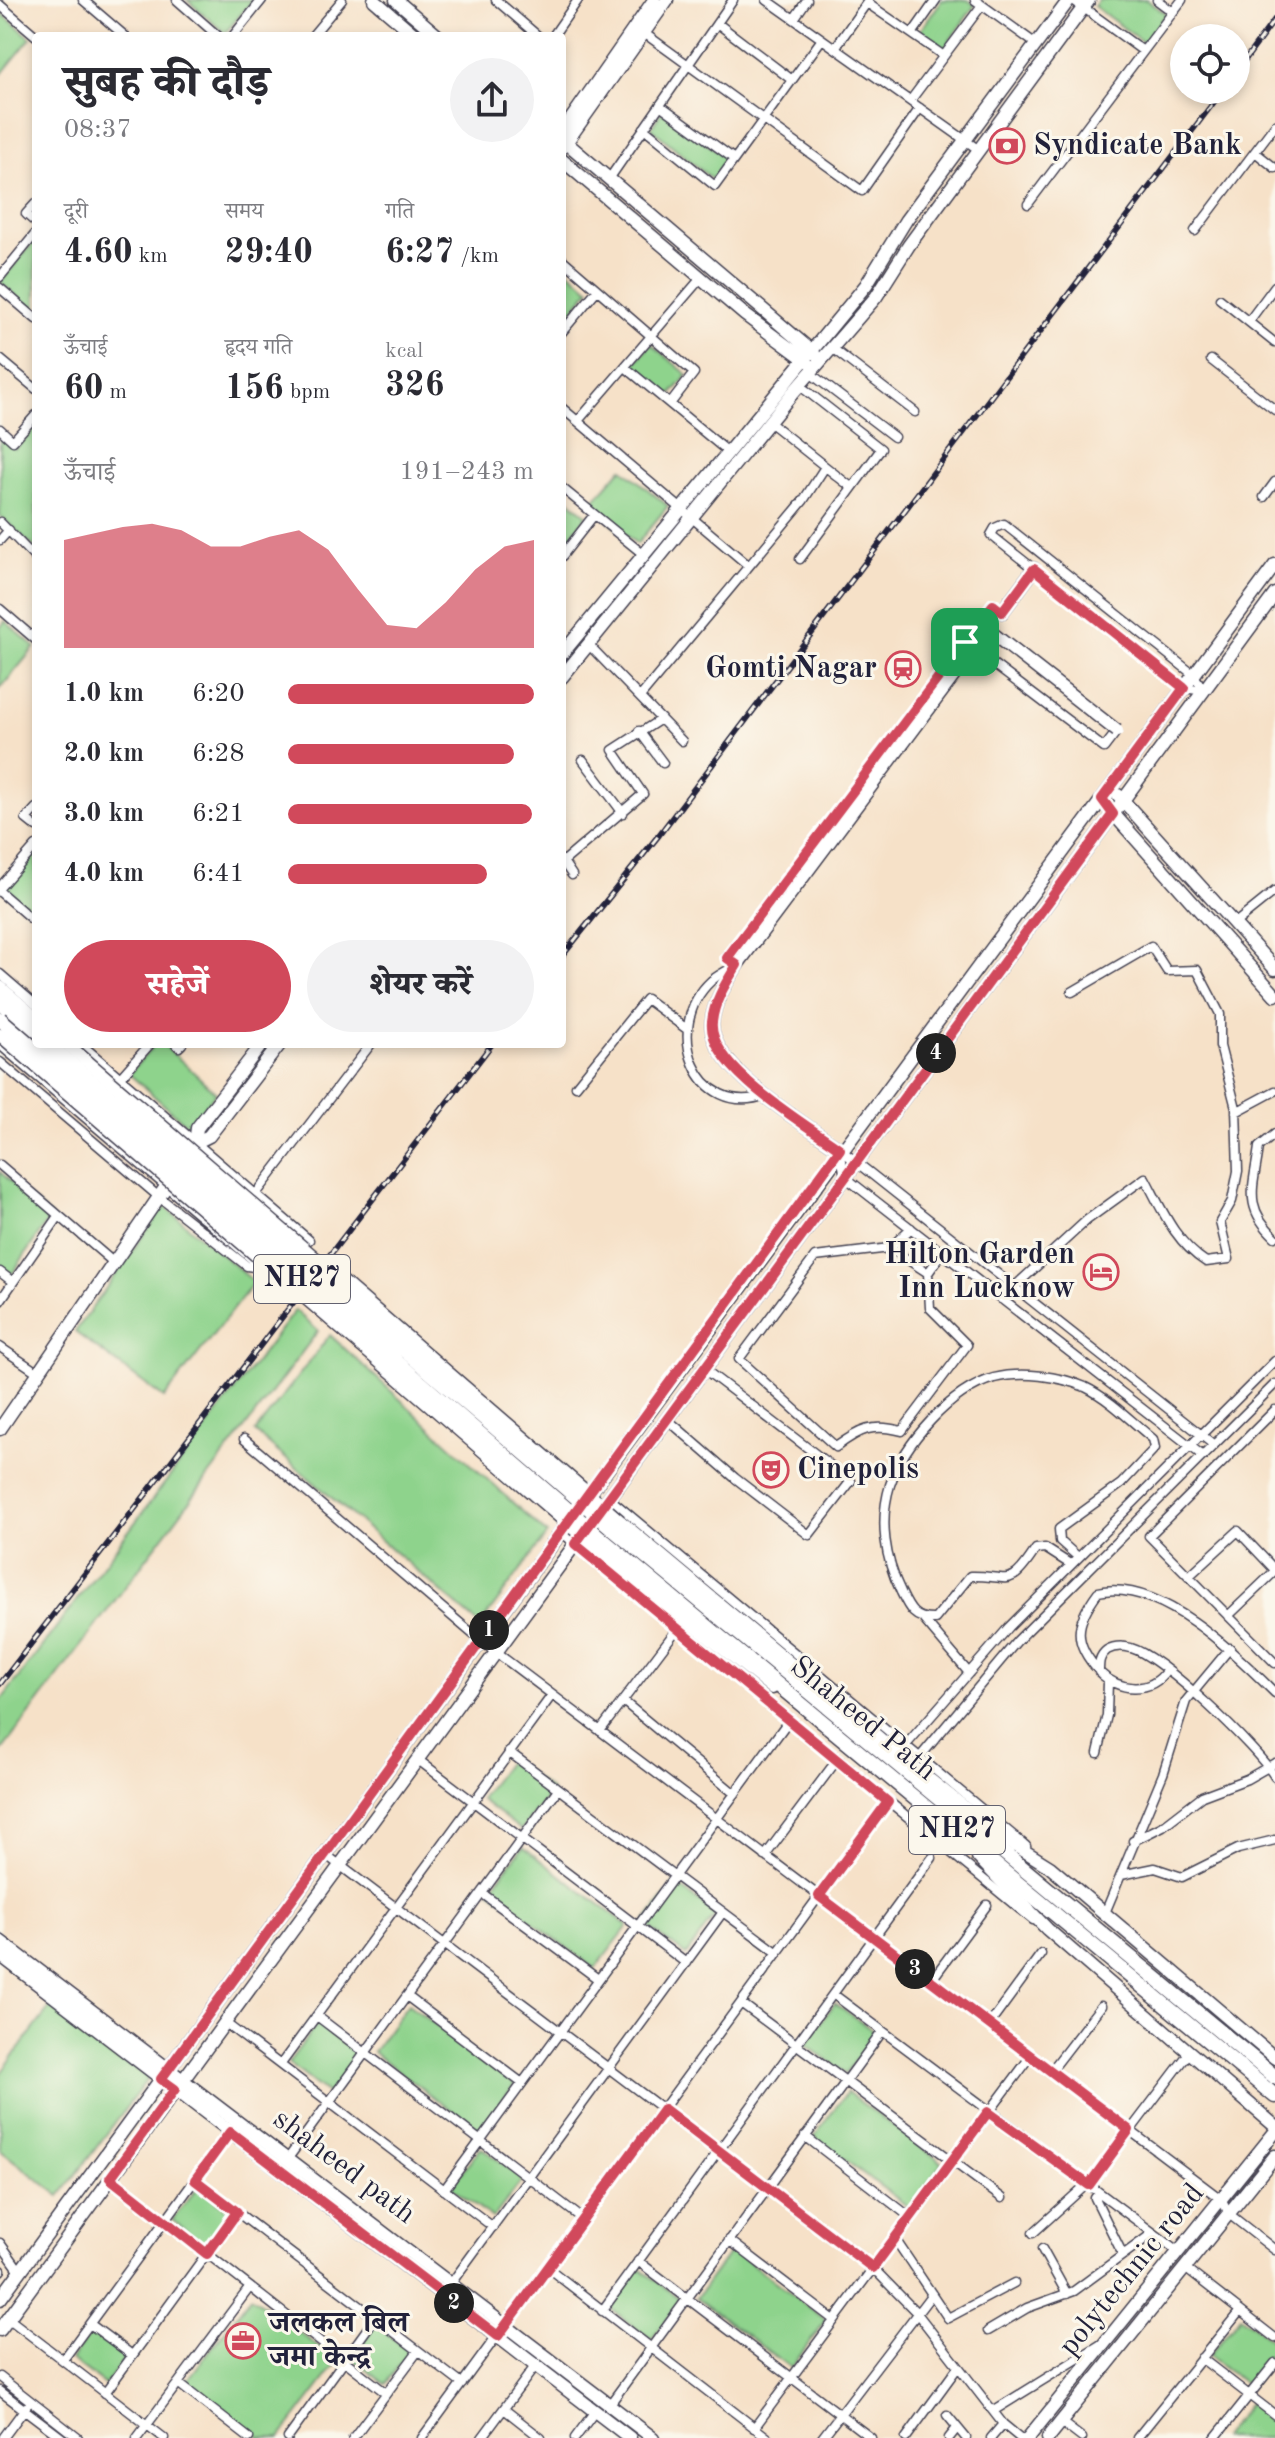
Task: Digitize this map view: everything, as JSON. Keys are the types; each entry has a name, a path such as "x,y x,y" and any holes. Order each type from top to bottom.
{"highway":[{"path":"0,1002 32,1030"},
{"name":"NH27","path":"0,1019 32,1046"},
{"name":"NH27","path":"34,1048 642,1563"},
{"name":"NH27","path":"53,1048 608,1535"},
{"path":"608,1535 642,1563"},
{"name":"Shaheed Path","path":"642,1563 920,1804 1274,2096"},
{"name":"Shaheed Path","path":"642,1563 974,1820 1275,2077"}],"street":[{"path":"83,0 120,32"},
{"path":"177,0 213,32"},
{"path":"236,32 262,0"},
{"path":"315,32 342,0"},
{"path":"374,0 411,32"},
{"path":"396,0 433,32"},
{"path":"496,0 533,32"},
{"path":"566,136 654,0"},
{"path":"566,137 667,0"},
{"path":"609,179 733,0"},
{"path":"767,0 979,150"},
{"path":"794,19 807,0"},
{"path":"912,34 936,0"},
{"path":"1157,0 1173,12"},
{"path":"1028,204 1182,0"},
{"path":"556,32 575,1"},
{"path":"835,48 868,2 944,56"},
{"path":"910,101 944,56 978,2 1036,44"},
{"path":"1079,2 1143,51"},
{"path":"566,649 866,285 906,220 1036,44 1079,2"},
{"path":"566,672 799,385 876,297 1079,2"},
{"path":"0,5 32,33"},
{"path":"717,23 792,80"},
{"path":"644,33 862,191 920,108"},
{"path":"644,128 715,186 822,39"},
{"path":"660,105 734,159"},
{"path":"1195,231 1275,125"},
{"path":"566,143 812,349 814,368"},
{"path":"1255,152 1275,168"},
{"path":"566,163 894,437"},
{"path":"0,277 32,238"},
{"path":"566,263 694,373 670,404"},
{"path":"578,421 701,278"},
{"path":"1249,321 1275,286"},
{"path":"0,288 32,316"},
{"path":"566,328 597,290"},
{"path":"1220,299 1275,343"},
{"path":"566,318 571,322"},
{"path":"832,348 915,412"},
{"path":"0,359 32,386"},
{"path":"1211,360 1275,410"},
{"path":"625,367 727,451"},
{"path":"799,385 881,449 800,559"},
{"path":"566,411 749,566"},
{"path":"0,429 13,441 32,420"},
{"path":"769,422 851,487"},
{"path":"640,697 803,501 825,467"},
{"path":"1264,497 1275,482"},
{"path":"566,491 643,554"},
{"path":"566,551 594,515"},
{"path":"0,522 32,555"},
{"path":"1004,524 1194,675 1204,691 1184,688 991,535 995,528 1004,524"},
{"path":"0,540 9,530"},
{"path":"0,2299 840,1149 1184,688 1271,579 1275,565"},
{"path":"737,965 727,958 993,605 1002,612 1034,569"},
{"path":"0,2330 1275,594"},
{"path":"2,615 32,637"},
{"path":"965,642 1104,748 1117,731 988,630 737,965 717,1002 711,1024 716,1047 767,1095 840,1149 1214,1445"},
{"path":"588,644 682,741"},
{"path":"566,858 643,794 613,750 661,719"},
{"path":"639,731 663,763"},
{"path":"583,760 623,813"},
{"path":"1111,786 1234,924 1273,962"},
{"path":"1102,799 1275,995"},
{"path":"32,851 0,890 32,919"},
{"path":"566,867 572,875"},
{"path":"1234,924 1275,891"},
{"path":"1001,1299 1087,1220 1145,1178 1173,1232 1193,1254 1206,1262 1229,1259 1220,1222 1232,1201 1238,1171 1236,1112 1220,1046 1220,1014 1197,970 1167,971 1151,946 1072,992"},
{"path":"737,965 712,980 700,994 688,1030 692,1061 699,1076 713,1092 746,1103 767,1095"},
{"path":"0,974 32,1002"},
{"path":"0,987 32,1015"},
{"path":"576,1086 646,999 688,1030"},
{"path":"0,1035 608,1535 920,1804 1047,1929 1275,2126"},
{"path":"0,1045 162,1192"},
{"path":"71,1048 608,1535 803,1677 974,1820 1050,1867"},
{"path":"86,1048 309,1240"},
{"path":"120,1078 146,1048"},
{"path":"0,1429 195,1143 197,1128 259,1048"},
{"path":"195,1143 209,1136 277,1048"},
{"path":"256,1194 368,1048"},
{"path":"0,1062 261,1268 295,1228"},
{"path":"1236,1112 1275,1091"},
{"path":"1275,1134 1259,1147 1251,1205 1257,1220 1275,1237"},
{"path":"840,1149 845,1177 1203,1456"},
{"path":"0,1165 113,1262"},
{"path":"0,1301 59,1216"},
{"path":"911,1228 890,1248 815,1257 739,1359 836,1447 860,1428 880,1425 902,1431 967,1345 930,1308 928,1273 943,1252"},
{"path":"890,1248 928,1273"},
{"path":"0,1272 13,1282"},
{"path":"0,1347 37,1372"},
{"path":"906,1745 1070,1564 1275,1361"},
{"path":"667,1419 735,1478 809,1535 851,1481 704,1369"},
{"path":"969,1673 924,1620 910,1612 887,1561 884,1530 889,1488 898,1465 924,1430 958,1398 995,1378 1049,1376 1085,1387 1153,1439 1155,1448 1139,1466 1059,1529 1060,1541 1078,1557"},
{"path":"920,1757 1017,1641 1275,1384"},
{"path":"667,1387 682,1398"},
{"path":"1149,1536 1275,1410"},
{"path":"244,1439 481,1641 1222,2200 1229,2214 1275,2250"},
{"path":"609,1498 768,1635 906,1745 1105,1913 1174,1978 1275,2058"},
{"path":"1136,1523 1275,1663"},
{"path":"1189,1576 1238,1531 1275,1570 1228,1616"},
{"path":"561,1532 1019,1911 1047,1929"},
{"path":"924,1620 935,1619 970,1576 992,1581 1007,1579 1020,1573 1036,1549 1045,1548 1070,1564"},
{"path":"1167,1670 1147,1687 1123,1687 1108,1681 1099,1672 1086,1657 1079,1641 1080,1623 1098,1592 1118,1588 1138,1592 1154,1600 1230,1648 1275,1693"},
{"path":"600,1731 677,1629"},
{"path":"1099,1672 1102,1654 1112,1647 1126,1647 1167,1670 1272,1765 1275,1777"},
{"path":"1105,1913 1132,1841 1163,1774 1186,1701 1230,1648"},
{"path":"1098,1753 1107,1715 1108,1681"},
{"path":"281,2064 552,1695"},
{"path":"623,1701 735,1794"},
{"path":"444,2190 789,1720"},
{"path":"509,1752 778,1953"},
{"path":"417,1759 686,1963"},
{"path":"765,1856 837,1760"},
{"path":"1132,1841 1163,1826 1202,1796 1272,1765"},
{"path":"289,2157 558,1789"},
{"path":"422,2438 888,1802"},
{"path":"1121,1875 1155,1868 1182,1877 1238,1849 1275,1840"},
{"path":"325,1854 873,2268 916,2312 1003,2424 1020,2438"},
{"path":"966,1867 975,1855"},
{"path":"602,2311 932,1858"},
{"path":"483,1894 598,1979"},
{"path":"931,1981 987,1905"},
{"path":"452,2282 723,1912"},
{"name":"shaheed path","path":"0,1941 165,2074 289,2157 653,2438"},
{"path":"989,2025 1041,1954"},
{"path":"0,1955 165,2074"},
{"path":"833,1994 1179,2252"},
{"path":"408,1997 522,2083"},
{"path":"1143,2014 1153,2002"},
{"path":"741,2003 1002,2198"},
{"path":"1051,2071 1101,2006"},
{"path":"317,2016 583,2219"},
{"path":"224,2022 493,2227"},
{"path":"610,2404 882,2032"},
{"path":"1033,2233 1088,2185 1189,2053"},
{"path":"754,2428 1031,2056"},
{"path":"179,2084 230,2132 630,2438"},
{"path":"63,2360 230,2132"},
{"name":"polytechnic road","path":"1028,2438 1275,2132"},
{"path":"805,2136 910,2217"},
{"path":"1048,2438 1275,2156"},
{"path":"110,2178 386,2393"},
{"path":"195,2180 462,2384"},
{"path":"1099,2193 1095,2198 1123,2255"},
{"path":"105,2393 237,2212"},
{"path":"988,2331 1027,2308 1067,2294 1153,2233"},
{"path":"895,2239 948,2318 1014,2283"},
{"path":"729,2240 834,2320"},
{"path":"0,2243 20,2271"},
{"path":"1042,2249 1067,2294"},
{"path":"638,2261 871,2438"},
{"path":"548,2268 768,2438"},
{"path":"1185,2268 1275,2338"},
{"path":"137,2438 250,2287"},
{"path":"822,2438 932,2294"},
{"path":"1137,2438 1240,2311"},
{"path":"8,2318 164,2438"},
{"path":"288,2438 375,2318"},
{"path":"90,2324 132,2355"},
{"path":"993,2411 1099,2344 1102,2348"},
{"path":"353,2438 418,2351"},
{"path":"1201,2358 1275,2415"},
{"path":"1215,2438 1275,2363"},
{"path":"482,2438 536,2365"},
{"path":"906,2438 958,2367"},
{"path":"0,2377 62,2435 78,2438"},
{"path":"178,2383 249,2438"},
{"path":"0,2391 27,2405"},
{"path":"3,2438 27,2405"},
{"path":"504,2409 541,2438"},
{"path":"575,2438 595,2411"},
{"path":"947,2415 966,2438"},
{"path":"1061,2422 1082,2438"},
{"path":"991,2438 1003,2424"},
{"path":"949,2438 957,2428"}],"green space":[{"path":"187,0 253,0 224,32"},
{"path":"942,0 968,0 975,5 943,50 919,32"},
{"path":"1099,0 1147,0 1166,14 1144,43 1094,6"},
{"path":"0,12 31,38 0,76"},
{"path":"662,111 728,159 713,180 651,128"},
{"path":"32,244 32,310 0,282"},
{"path":"566,268 590,289 570,313 566,310"},
{"path":"651,344 688,375 670,396 633,365"},
{"path":"32,430 32,545 0,516 0,436 15,449"},
{"path":"622,468 668,506 637,544 590,505"},
{"path":"566,497 587,515 566,543"},
{"path":"5,621 32,644 32,651 0,689 0,628"},
{"path":"32,857 32,913 4,889"},
{"path":"152,1048 167,1048 216,1093 188,1126 129,1074"},
{"path":"0,1172 51,1216 12,1274 0,1266"},
{"path":"164,1206 254,1282 164,1398 75,1332"},
{"path":"295,1310 318,1331 0,1753 0,1702"},
{"path":"330,1335 547,1534 480,1625 255,1432"},
{"path":"510,1759 552,1791 521,1830 480,1799"},
{"path":"523,1847 628,1926 595,1969 490,1890"},
{"path":"674,1883 716,1914 686,1955 644,1924"},
{"path":"835,2003 876,2033 846,2074 805,2044"},
{"path":"408,2004 515,2084 479,2131 373,2052"},
{"path":"52,2005 149,2077 60,2196 0,2150 0,2074"},
{"path":"318,2023 360,2055 329,2095 288,2063"},
{"path":"847,2092 943,2163 910,2208 814,2137"},
{"path":"481,2147 523,2179 493,2218 451,2187"},
{"path":"198,2187 232,2213 206,2246 172,2220"},
{"path":"732,2249 826,2320 791,2368 696,2298"},
{"path":"640,2268 681,2300 651,2340 610,2308"},
{"path":"251,2296 338,2362 280,2438 261,2438 186,2382"},
{"path":"1240,2316 1275,2343 1275,2354 1249,2387 1209,2356"},
{"path":"376,2325 410,2351 385,2384 351,2358"},
{"path":"92,2332 125,2358 105,2385 71,2360"},
{"path":"1250,2402 1275,2422 1275,2438 1222,2438"}],"railway":[{"path":"1250,53 1275,19"},
{"path":"566,951 659,835 1212,104"},
{"path":"0,1684 489,1048"}],"place":[{"name":"Syndicate Bank","path":"1007,146"},
{"name":"Gomti Nagar","path":"903,669"},
{"name":"Hilton Garden Inn Lucknow","path":"1101,1272"},
{"name":"Cinepolis","path":"771,1470"},
{"name":"जलकल बिल जमा केन्द्र","path":"243,2341"}],"route":[{"path":"1034,569 1184,688 1102,799 1113,814 575,1544 888,1802 819,1896 1129,2130 1089,2185 988,2112 873,2268 664,2109 498,2336 230,2132 195,2180 237,2212 207,2254 110,2178 175,2089 161,2079 840,1149 750,1082 716,1047 711,1024 717,1002 737,965 727,958 965,642 993,605 1002,612 1034,569"}]}
